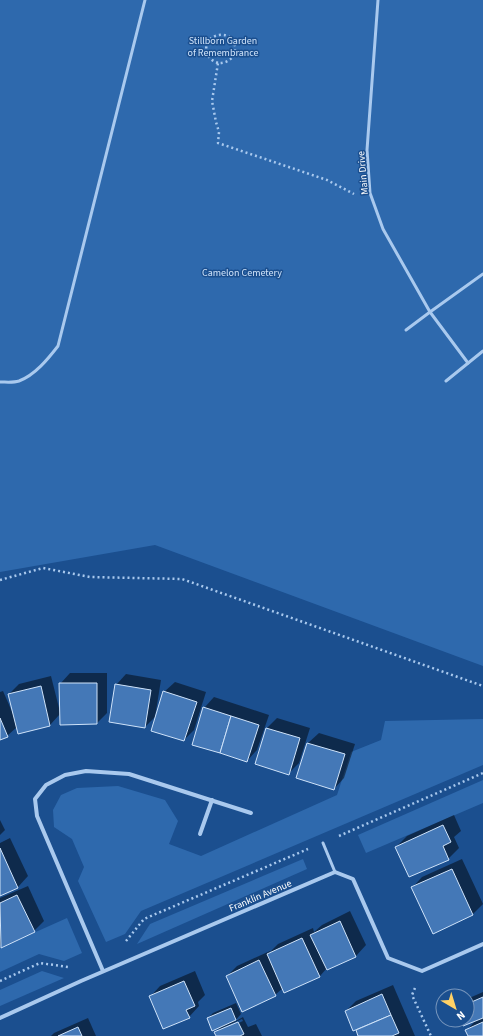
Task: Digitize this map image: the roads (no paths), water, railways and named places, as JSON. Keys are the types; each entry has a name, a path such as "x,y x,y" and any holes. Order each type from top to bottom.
{"street":[{"path":"103,971 37,816 35,799 46,785 65,775 86,771 129,774 251,813"},
{"path":"200,834 212,800"},
{"path":"335,872 353,879 388,958 422,971 483,944"},
{"name":"Franklin Avenue","path":"0,1018 103,971 335,872"}],"lane":[{"path":"0,382 18,381 33,372 46,361 58,346 145,0"},
{"name":"Main Drive","path":"378,0 367,150 370,193 383,229 430,312 468,363"},
{"path":"406,330 483,274"},
{"path":"446,381 483,351"},
{"path":"323,843 335,872"}],"park label":[{"name":"Stillborn Garden of Remembrance","path":"223,46"},
{"name":"Camelon Cemetery","path":"242,272"}]}
